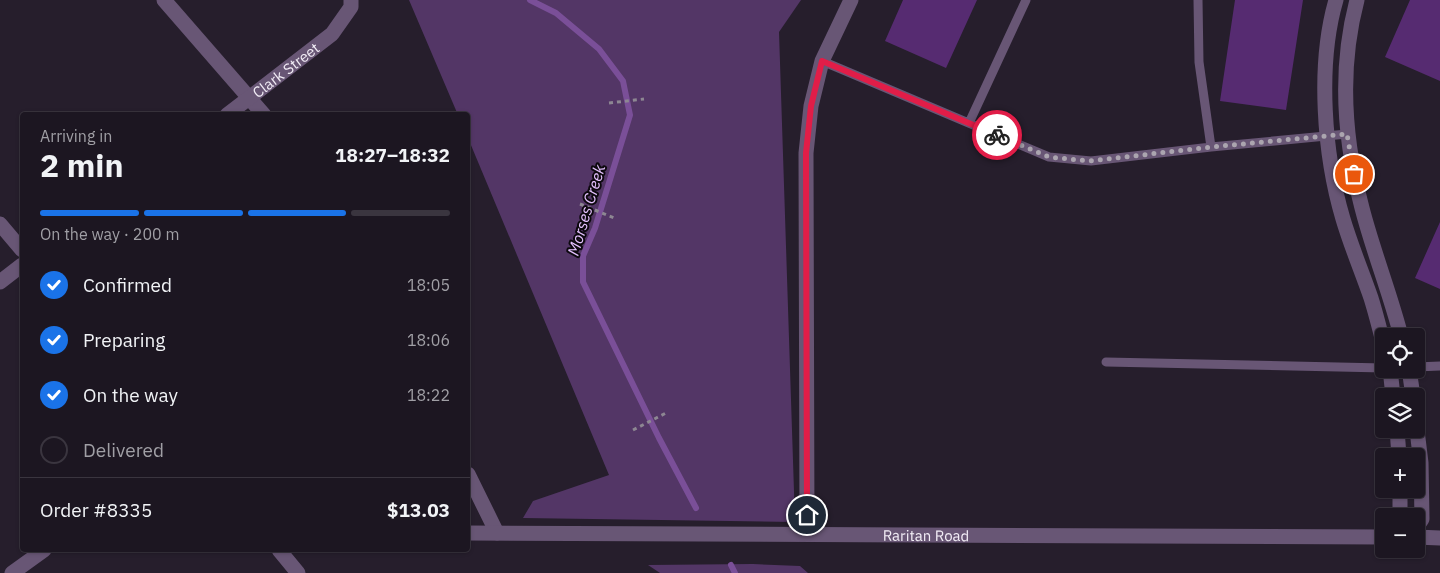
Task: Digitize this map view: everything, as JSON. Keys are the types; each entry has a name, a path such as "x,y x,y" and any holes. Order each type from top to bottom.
{"street":[{"path":"164,0 261,112"},
{"name":"Clark Street","path":"231,112 332,34 351,7 351,0"},
{"path":"807,534 806,153 811,106 822,61 851,0"},
{"path":"1336,0 1325,61 1327,136 1330,161 1343,218 1372,300 1379,328"},
{"path":"1356,0 1346,64 1345,108 1347,134 1362,208 1399,328"},
{"path":"0,224 20,248"},
{"path":"0,282 20,267"},
{"path":"1418,438 1421,463 1422,508"},
{"path":"470,478 497,533"},
{"name":"Raritan Road","path":"470,532 1375,537"},
{"path":"1425,537 1440,538"},
{"path":"12,573 41,552"},
{"path":"281,552 298,573"}],"lane":[{"path":"969,123 1026,0"},
{"path":"1198,0 1199,62 1211,147"},
{"path":"822,61 1049,157 1090,161 1347,134"},
{"path":"1106,362 1375,368"},
{"path":"1425,367 1440,366"}],"path":[{"path":"609,103 644,100"},
{"path":"580,204 618,219"},
{"path":"633,430 666,413"}],"shaded area":[{"path":"409,0 801,0 779,32 795,522 523,518 533,501 609,475 470,143 470,112 457,112"},
{"path":"753,564 800,566 808,573 660,573 648,565"}],"building":[{"path":"903,0 977,0 946,68 885,41"},
{"path":"1235,0 1303,0 1286,110 1220,101"},
{"path":"1410,0 1440,0 1440,81 1385,57"},
{"path":"1440,222 1440,289 1415,278"}],"waterway":[{"name":"Morses Creek","path":"530,0 556,13 599,49 623,81 630,115 595,228 583,256 583,282 659,438 696,508"},
{"name":"Morses Creek","path":"731,565 735,573"}],"way so far":[{"path":"997,135 1049,157 1090,161 1347,134 1354,174"}],"route":[{"path":"807,515 806,153 811,106 822,61 997,135"}]}
